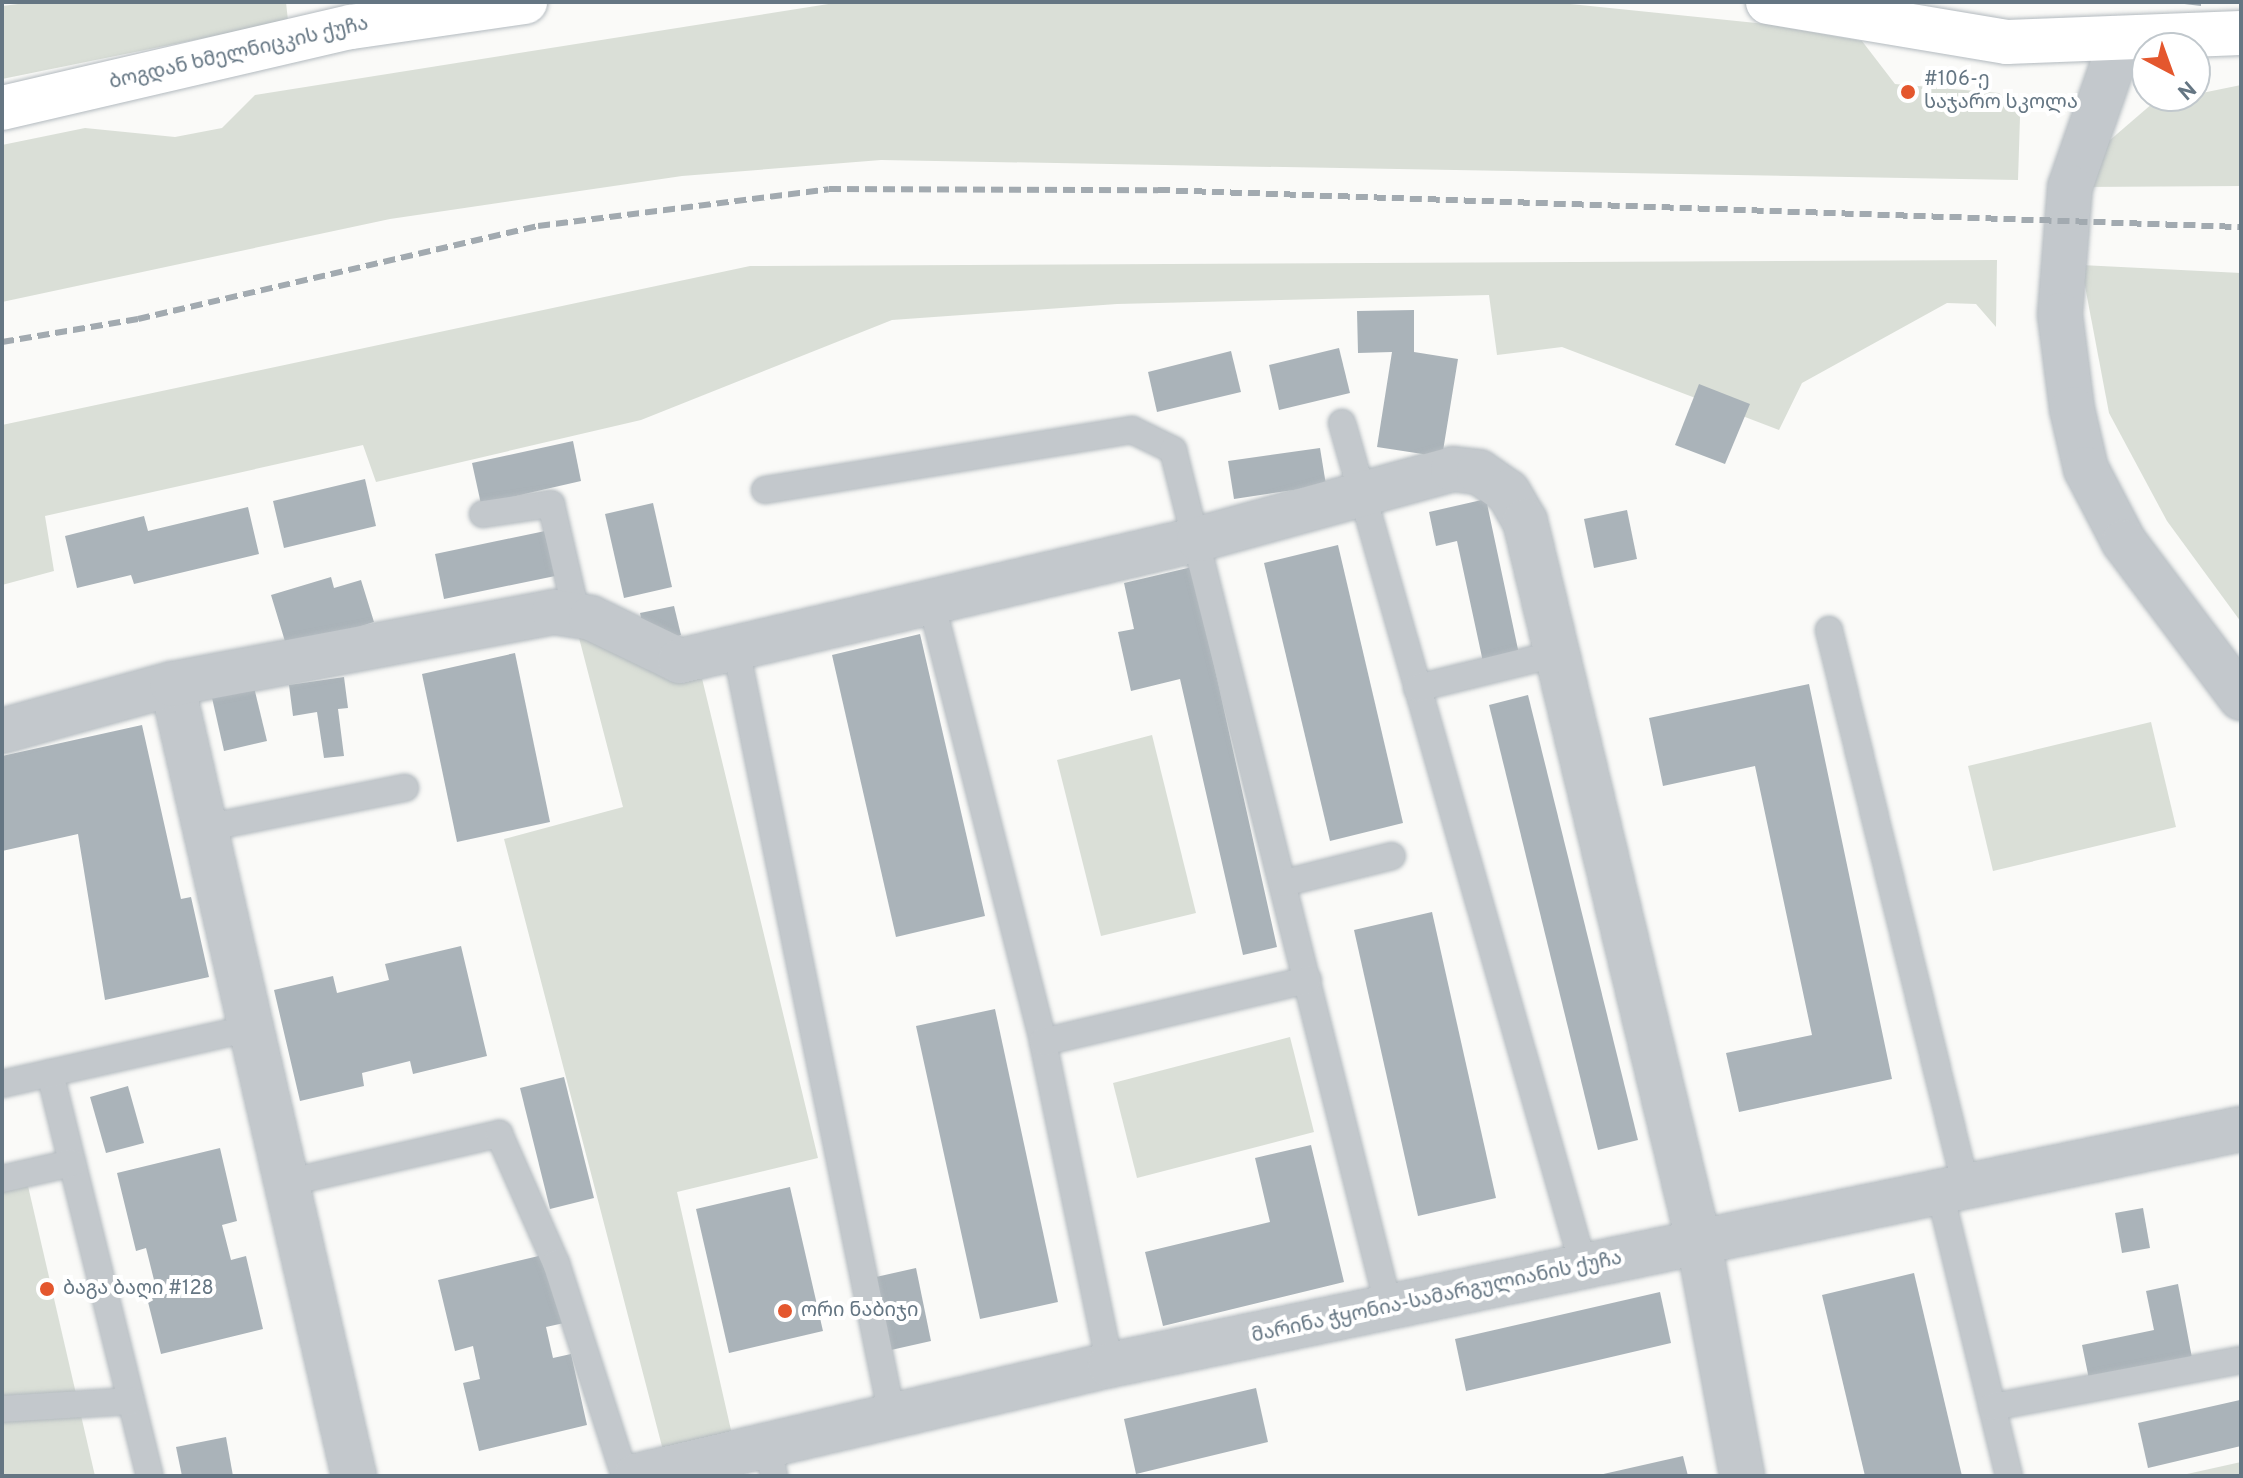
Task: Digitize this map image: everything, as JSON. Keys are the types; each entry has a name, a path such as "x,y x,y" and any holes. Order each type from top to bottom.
{"main road":[{"name":"ბოგდან ხმელნიცკის ქუჩა","path":"2,108 331,16 525,2"},
{"path":"1768,2 2007,42 2241,33"}],"street":[{"path":"2122,38 2070,187 2060,315 2072,409 2086,469 2124,542 2241,698"},
{"path":"2,731 172,684 554,612 577,616 680,661 1199,539 1361,498 1453,469 1479,472 1508,492 1525,521 1699,1243 1742,1476"},
{"path":"172,684 354,1476"},
{"name":"მარინა ჭყონია-სამარგულიანის ქუჩა","path":"636,1476 770,1461 892,1416 1110,1365 2241,1129"}],"lane":[{"path":"1342,423 1584,1268"},
{"path":"765,490 1132,430 1173,450 1199,539 1389,1308"},
{"path":"483,514 551,504 577,616"},
{"path":"931,601 1043,1042 1110,1365"},
{"path":"1829,630 1953,1190 1992,1407 2009,1476"},
{"path":"736,649 892,1416"},
{"path":"1417,688 1559,653"},
{"path":"206,828 405,788"},
{"path":"1284,883 1392,856"},
{"path":"1043,1042 1308,980"},
{"path":"2,1084 251,1028"},
{"path":"50,1073 150,1476"},
{"path":"286,1183 499,1134 556,1263 625,1476"},
{"path":"2,1179 72,1163"},
{"path":"1992,1407 2241,1360"},
{"path":"2,1409 131,1401"}],"shaded area":[{"path":"34,2 286,2 288,21 2,79 2,6"},
{"path":"841,2 1551,2 1766,24 1862,41 1895,84 1999,93 2020,117 2018,180 881,160 682,176 390,219 2,302 2,145 85,128 175,137 222,128 255,95"},
{"path":"2241,85 2241,186 2083,187 2088,159 2143,112 2211,112 2211,91"},
{"path":"1997,260 1996,327 1976,304 1947,303 1802,383 1779,430 1562,347 1497,355 1489,295 1117,304 892,320 641,420 376,482 363,445 45,516 54,571 2,585 2,425 750,266"},
{"path":"2081,265 2241,273 2241,622 2167,521 2109,413"},
{"path":"577,630 699,666 818,1158 677,1192 733,1439 665,1458 504,839 623,807"},
{"path":"2151,722 2176,827 1993,871 1968,766"},
{"path":"1152,735 1196,913 1101,936 1057,760"},
{"path":"1290,1037 1314,1132 1137,1178 1113,1083"},
{"path":"28,1186 95,1476 2,1476 2,1192"},
{"path":"2241,1462 2241,1476 2178,1476"}],"building":[{"path":"2168,2 2201,2 2201,6"},
{"path":"1414,310 1414,352 1458,359 1442,457 1377,447 1392,352 1358,353 1357,311"},
{"path":"1339,348 1350,393 1279,410 1269,365"},
{"path":"1231,351 1241,392 1157,412 1148,372"},
{"path":"1699,384 1750,404 1725,464 1675,445"},
{"path":"573,441 581,481 481,504 472,463"},
{"path":"1320,448 1326,485 1234,499 1228,461"},
{"path":"365,479 376,526 284,548 273,501"},
{"path":"1486,499 1519,654 1483,662 1457,541 1436,546 1429,512"},
{"path":"653,503 672,587 624,598 605,514"},
{"path":"248,507 259,554 134,584 131,575 77,588 65,536 144,516 148,531"},
{"path":"1627,510 1637,559 1594,568 1584,519"},
{"path":"550,530 560,575 444,599 435,554"},
{"path":"1338,545 1403,823 1330,841 1264,563"},
{"path":"1192,567 1277,947 1243,955 1180,679 1131,691 1118,632 1134,629 1124,583"},
{"path":"331,577 334,588 361,580 374,622 287,648 271,595"},
{"path":"674,606 681,635 647,643 640,613"},
{"path":"920,634 985,916 896,937 832,655"},
{"path":"515,653 550,822 457,842 422,674"},
{"path":"344,677 348,708 338,709 344,756 324,758 317,712 293,716 289,685"},
{"path":"252,679 267,741 224,751 210,689"},
{"path":"1809,684 1892,1079 1739,1112 1726,1053 1812,1035 1755,766 1663,786 1649,718"},
{"path":"1528,695 1638,1140 1598,1150 1489,705"},
{"path":"142,725 181,899 191,897 209,977 105,1000 78,834 2,851 2,756"},
{"path":"1432,912 1496,1198 1418,1216 1354,930"},
{"path":"461,946 487,1056 413,1074 410,1061 362,1073 364,1086 300,1101 274,990 333,976 337,993 389,980 385,964"},
{"path":"995,1009 1058,1302 980,1319 916,1026"},
{"path":"564,1077 594,1198 550,1209 520,1088"},
{"path":"128,1086 144,1143 106,1153 90,1097"},
{"path":"1311,1145 1344,1282 1163,1326 1145,1252 1270,1222 1255,1158"},
{"path":"220,1148 237,1221 222,1225 231,1260 246,1256 263,1329 161,1354 144,1286 155,1284 146,1248 136,1251 117,1173"},
{"path":"790,1187 823,1331 729,1353 696,1209"},
{"path":"2143,1208 2150,1248 2122,1253 2115,1213"},
{"path":"547,1254 564,1323 546,1327 553,1358 571,1354 587,1425 479,1451 463,1383 480,1379 473,1346 455,1351 438,1280"},
{"path":"916,1268 931,1341 891,1350 876,1277"},
{"path":"1914,1273 1962,1476 1865,1476 1822,1295"},
{"path":"2178,1284 2193,1363 2090,1384 2082,1345 2154,1330 2146,1291"},
{"path":"1660,1292 1671,1343 1466,1391 1455,1339"},
{"path":"1256,1388 1268,1442 1136,1474 1124,1419"},
{"path":"2240,1400 2241,1446 2148,1468 2138,1423"},
{"path":"226,1437 233,1476 182,1476 176,1447"},
{"path":"1683,1456 1688,1476 1599,1476 1599,1475"}],"railway":[{"path":"2,342 138,319 538,226 829,189 1158,190 2241,227"}],"place":[{"name":"#106-ე საჯარო სკოლა","path":"1908,92"},
{"name":"ბაგა ბაღი #128","path":"47,1289"},
{"name":"ორი ნაბიჯი","path":"785,1311"}]}
